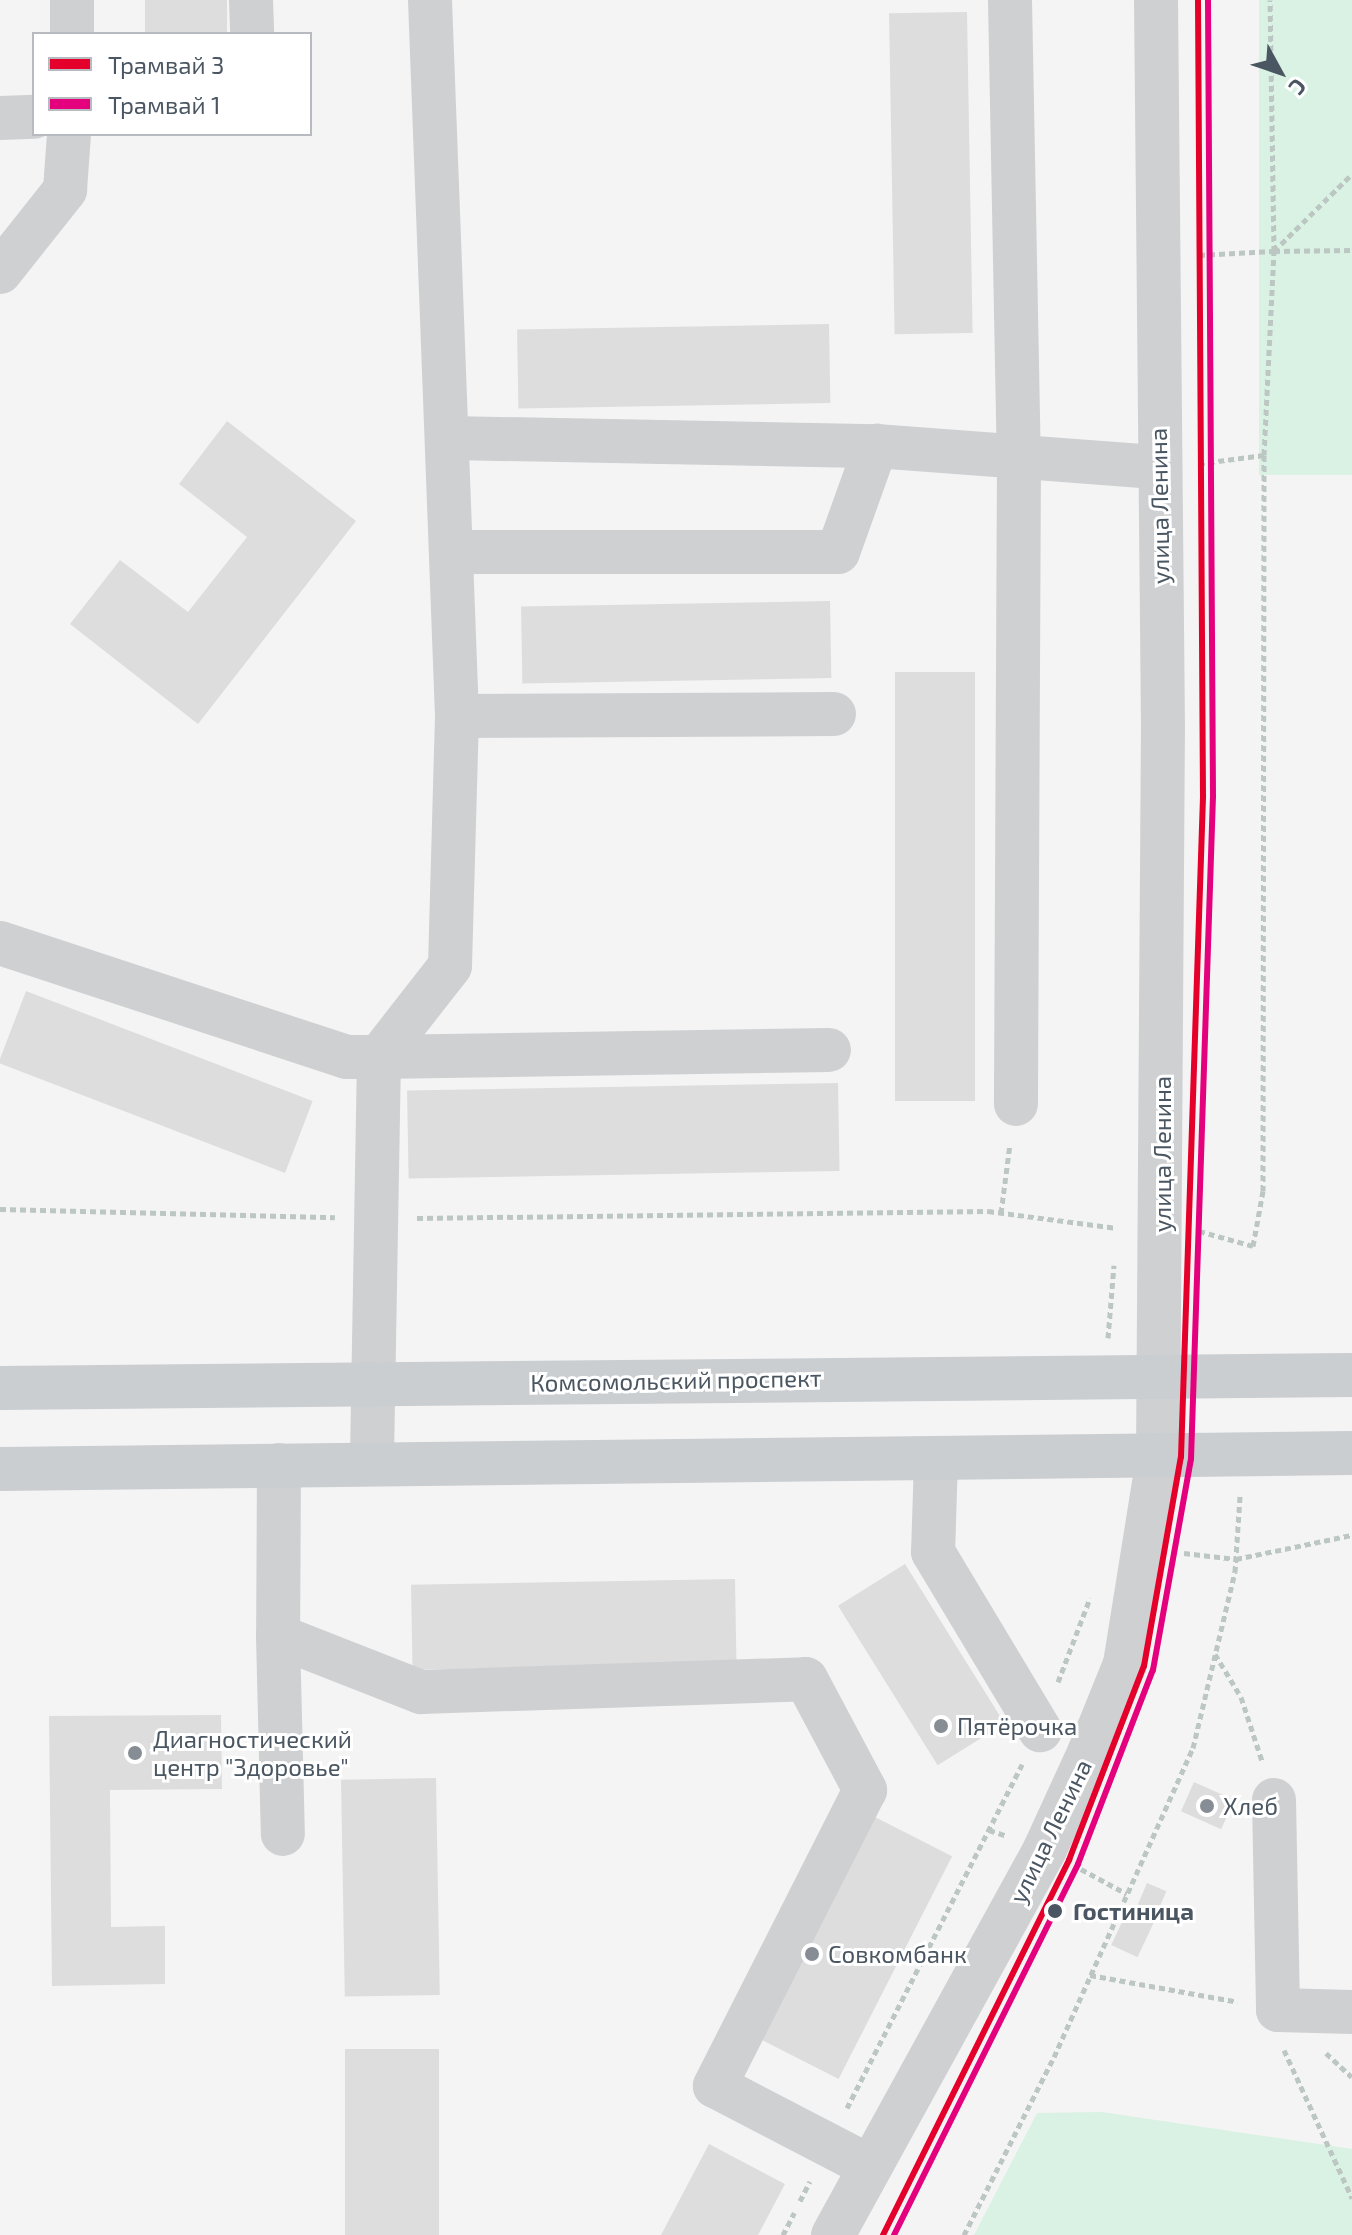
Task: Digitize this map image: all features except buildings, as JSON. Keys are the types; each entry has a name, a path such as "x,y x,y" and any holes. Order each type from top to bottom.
{"main road":[{"name":"Комсомольский проспект","path":"0,1388 1352,1375"},
{"path":"0,1469 1352,1453"}],"street":[{"path":"72,0 72,32"},
{"path":"251,0 252,32"},
{"path":"372,1464 370,1385 379,1057 450,966 457,716 454,552 430,0"},
{"path":"1010,0 1019,458 1016,1104"},
{"name":"улица Ленина","path":"833,2235 1045,1849 1089,1753 1125,1664 1158,1457 1162,1379 1156,0"},
{"path":"0,118 32,117"},
{"path":"0,272 65,190 69,136"},
{"path":"451,438 876,446 1158,467"},
{"path":"454,552 838,552 876,446"},
{"path":"457,716 834,714"},
{"path":"0,943 347,1057 829,1050"},
{"path":"936,1459 933,1552 1040,1730"},
{"path":"279,1465 278,1636 283,1834"},
{"path":"278,1636 421,1692 806,1679 865,1790 715,2086 869,2166"},
{"path":"1274,1800 1278,2010 1352,2012"}],"path":[{"path":"1253,1246 1263,1191 1264,455 1274,251 1270,0"},
{"path":"1274,251 1352,250"},
{"path":"1158,467 1264,455"},
{"path":"1001,1213 1016,1104"},
{"path":"0,1209 374,1218 1001,1213 1117,1229"},
{"path":"964,2235 1090,1975 1193,1748 1236,1559 1240,1488"},
{"path":"1143,1552 1236,1559 1352,1535"},
{"path":"783,2235 1040,1730 1097,1582"},
{"path":"1215,1654 1241,1697 1274,1800"},
{"path":"1090,1975 1278,2010 1285,2061 1352,2198"}],"green space":[{"path":"1259,0 1352,0 1352,475 1259,475"},
{"path":"1102,2112 1352,2149 1352,2235 974,2235 1037,2113"}],"tram line":[{"name":"3","path":"883,2235 1069,1860 1144,1666 1181,1457 1203,797 1198,0"},
{"name":"1","path":"894,2235 1078,1864 1153,1670 1191,1459 1213,797 1208,0"}],"place":[{"name":"Пятёрочка","path":"941,1726"},
{"name":"Диагностический центр \"Здоровье\"","path":"135,1753"},
{"name":"Хлеб","path":"1207,1806"},
{"name":"Гостиница","path":"1055,1911"},
{"name":"Совкомбанк","path":"812,1954"}]}
